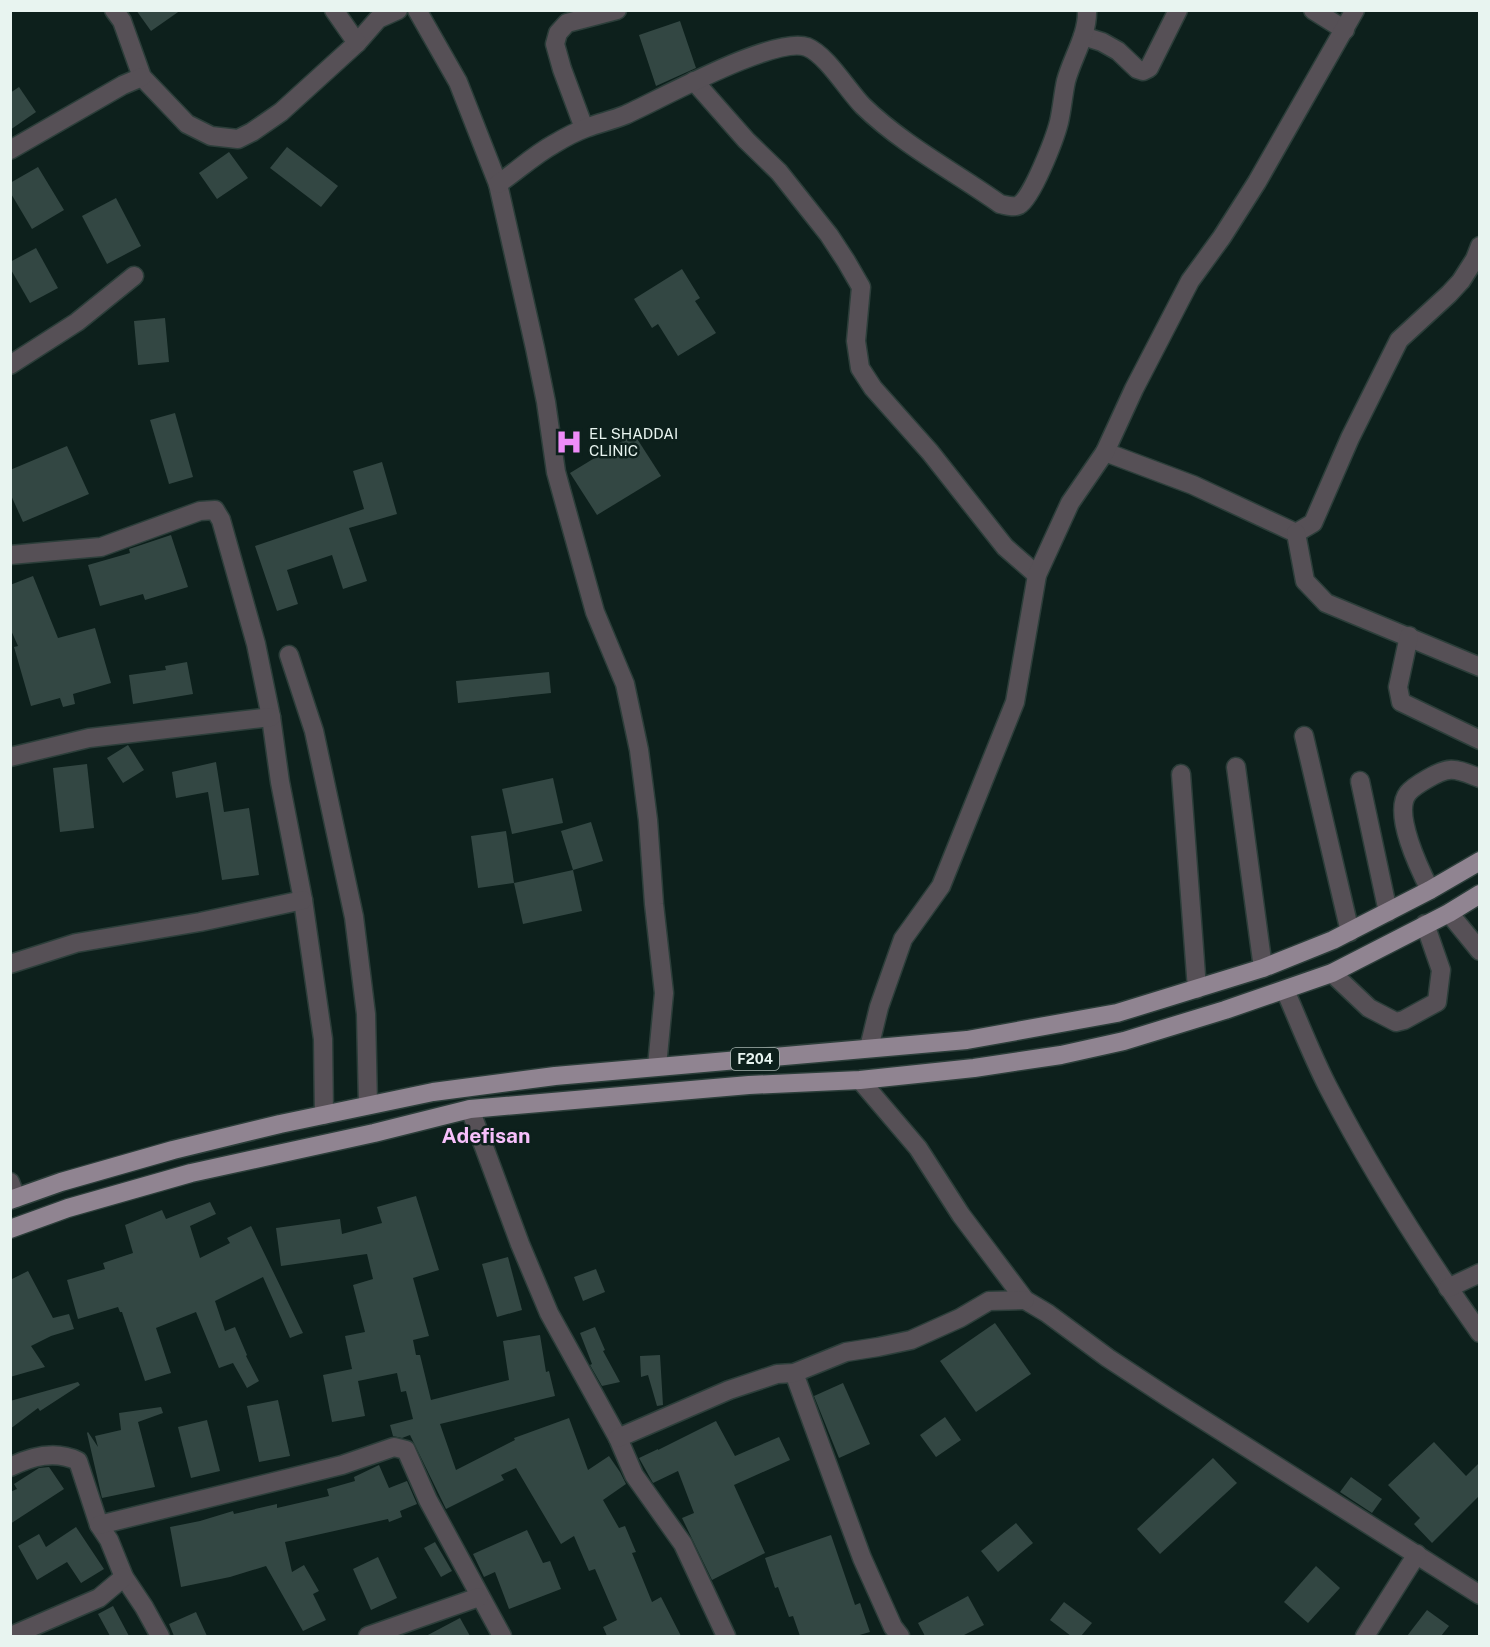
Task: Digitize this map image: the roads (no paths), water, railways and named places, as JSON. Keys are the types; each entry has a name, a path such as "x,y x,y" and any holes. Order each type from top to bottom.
{"main road":[{"name":"F204","path":"12,1193 280,1124 368,1105 488,1085 657,1066 967,1040 1117,1013 1263,968 1333,940 1430,890 1479,861"},
{"name":"F204","path":"10,1228 68,1208 191,1173 374,1133 470,1109 749,1085 860,1080 974,1068 1061,1055 1124,1041 1332,973 1449,913 1479,894"}],"street":[{"path":"114,10 122,21 142,77 187,124 211,136 238,139 281,112 357,44 378,19 398,10"},
{"path":"334,10 357,44"},
{"path":"417,10 458,82 498,184 538,359 556,472 595,612 625,684 639,750 648,820 664,993 657,1066"},
{"path":"584,128 555,44 558,33 567,23 617,10"},
{"path":"498,184 551,146 584,128 623,116 694,81 761,54 788,46 806,47 836,73 863,106 900,136 1000,204 1020,205 1029,193 1054,140 1066,81 1088,18 1087,10"},
{"path":"1083,36 1102,42 1118,51 1137,69 1143,71 1149,68 1178,10"},
{"path":"1313,10 1345,30"},
{"path":"869,1048 879,1007 903,939 941,886 1016,702 1037,575 1070,503 1105,452 1134,389 1190,281 1222,237 1257,182 1355,10"},
{"path":"10,150 123,85 142,77"},
{"path":"694,81 746,140 779,172 829,235 846,261 861,287 856,341 860,368 873,388 930,452 1005,547 1037,575"},
{"path":"1296,533 1313,523 1350,438 1399,340 1455,287 1475,259 1479,246"},
{"path":"10,365 77,322 134,276"},
{"path":"1105,452 1193,485 1296,533"},
{"path":"10,555 101,547 200,511 215,510 226,537 256,644 271,717 280,782 303,900 323,1040 324,1115"},
{"path":"1296,533 1305,581 1326,603 1479,667"},
{"path":"1409,636 1398,687 1401,702 1479,740"},
{"path":"289,655 314,731 354,917 366,1014 368,1105"},
{"path":"10,757 89,738 271,717"},
{"path":"1304,736 1350,932"},
{"path":"1236,767 1263,968"},
{"path":"1430,890 1416,862 1407,832 1402,806 1407,794 1416,786 1446,769 1479,778"},
{"path":"1181,774 1197,989"},
{"path":"1360,781 1388,912"},
{"path":"10,964 76,943 200,922 303,900"},
{"path":"1449,913 1479,951"},
{"path":"1332,973 1369,1008 1396,1022 1404,1020 1437,1002 1441,970 1425,924"},
{"path":"1285,990 1327,1085 1375,1172 1479,1333"},
{"path":"860,1080 918,1148 961,1215 1025,1300 1151,1386 1478,1592"},
{"path":"470,1109 520,1244 549,1313 618,1438 634,1475 683,1544 726,1636"},
{"path":"1448,1288 1479,1273"},
{"path":"618,1438 729,1390 777,1374 794,1373 846,1352 911,1340 960,1318 989,1301 1025,1300"},
{"path":"794,1373 862,1558 888,1616 900,1636"},
{"path":"99,1525 342,1465 394,1447 406,1450 428,1500 502,1636"},
{"path":"10,1467 45,1455 65,1455 78,1461 99,1525 109,1540 124,1577 160,1636"},
{"path":"1365,1636 1417,1554"},
{"path":"12,1636 99,1598 124,1577"},
{"path":"369,1636 479,1597"}],"place":[{"name":"EL SHADDAI CLINIC","path":"569,442"}],"district":[{"name":"Adefisan","path":"486,1135"}]}
